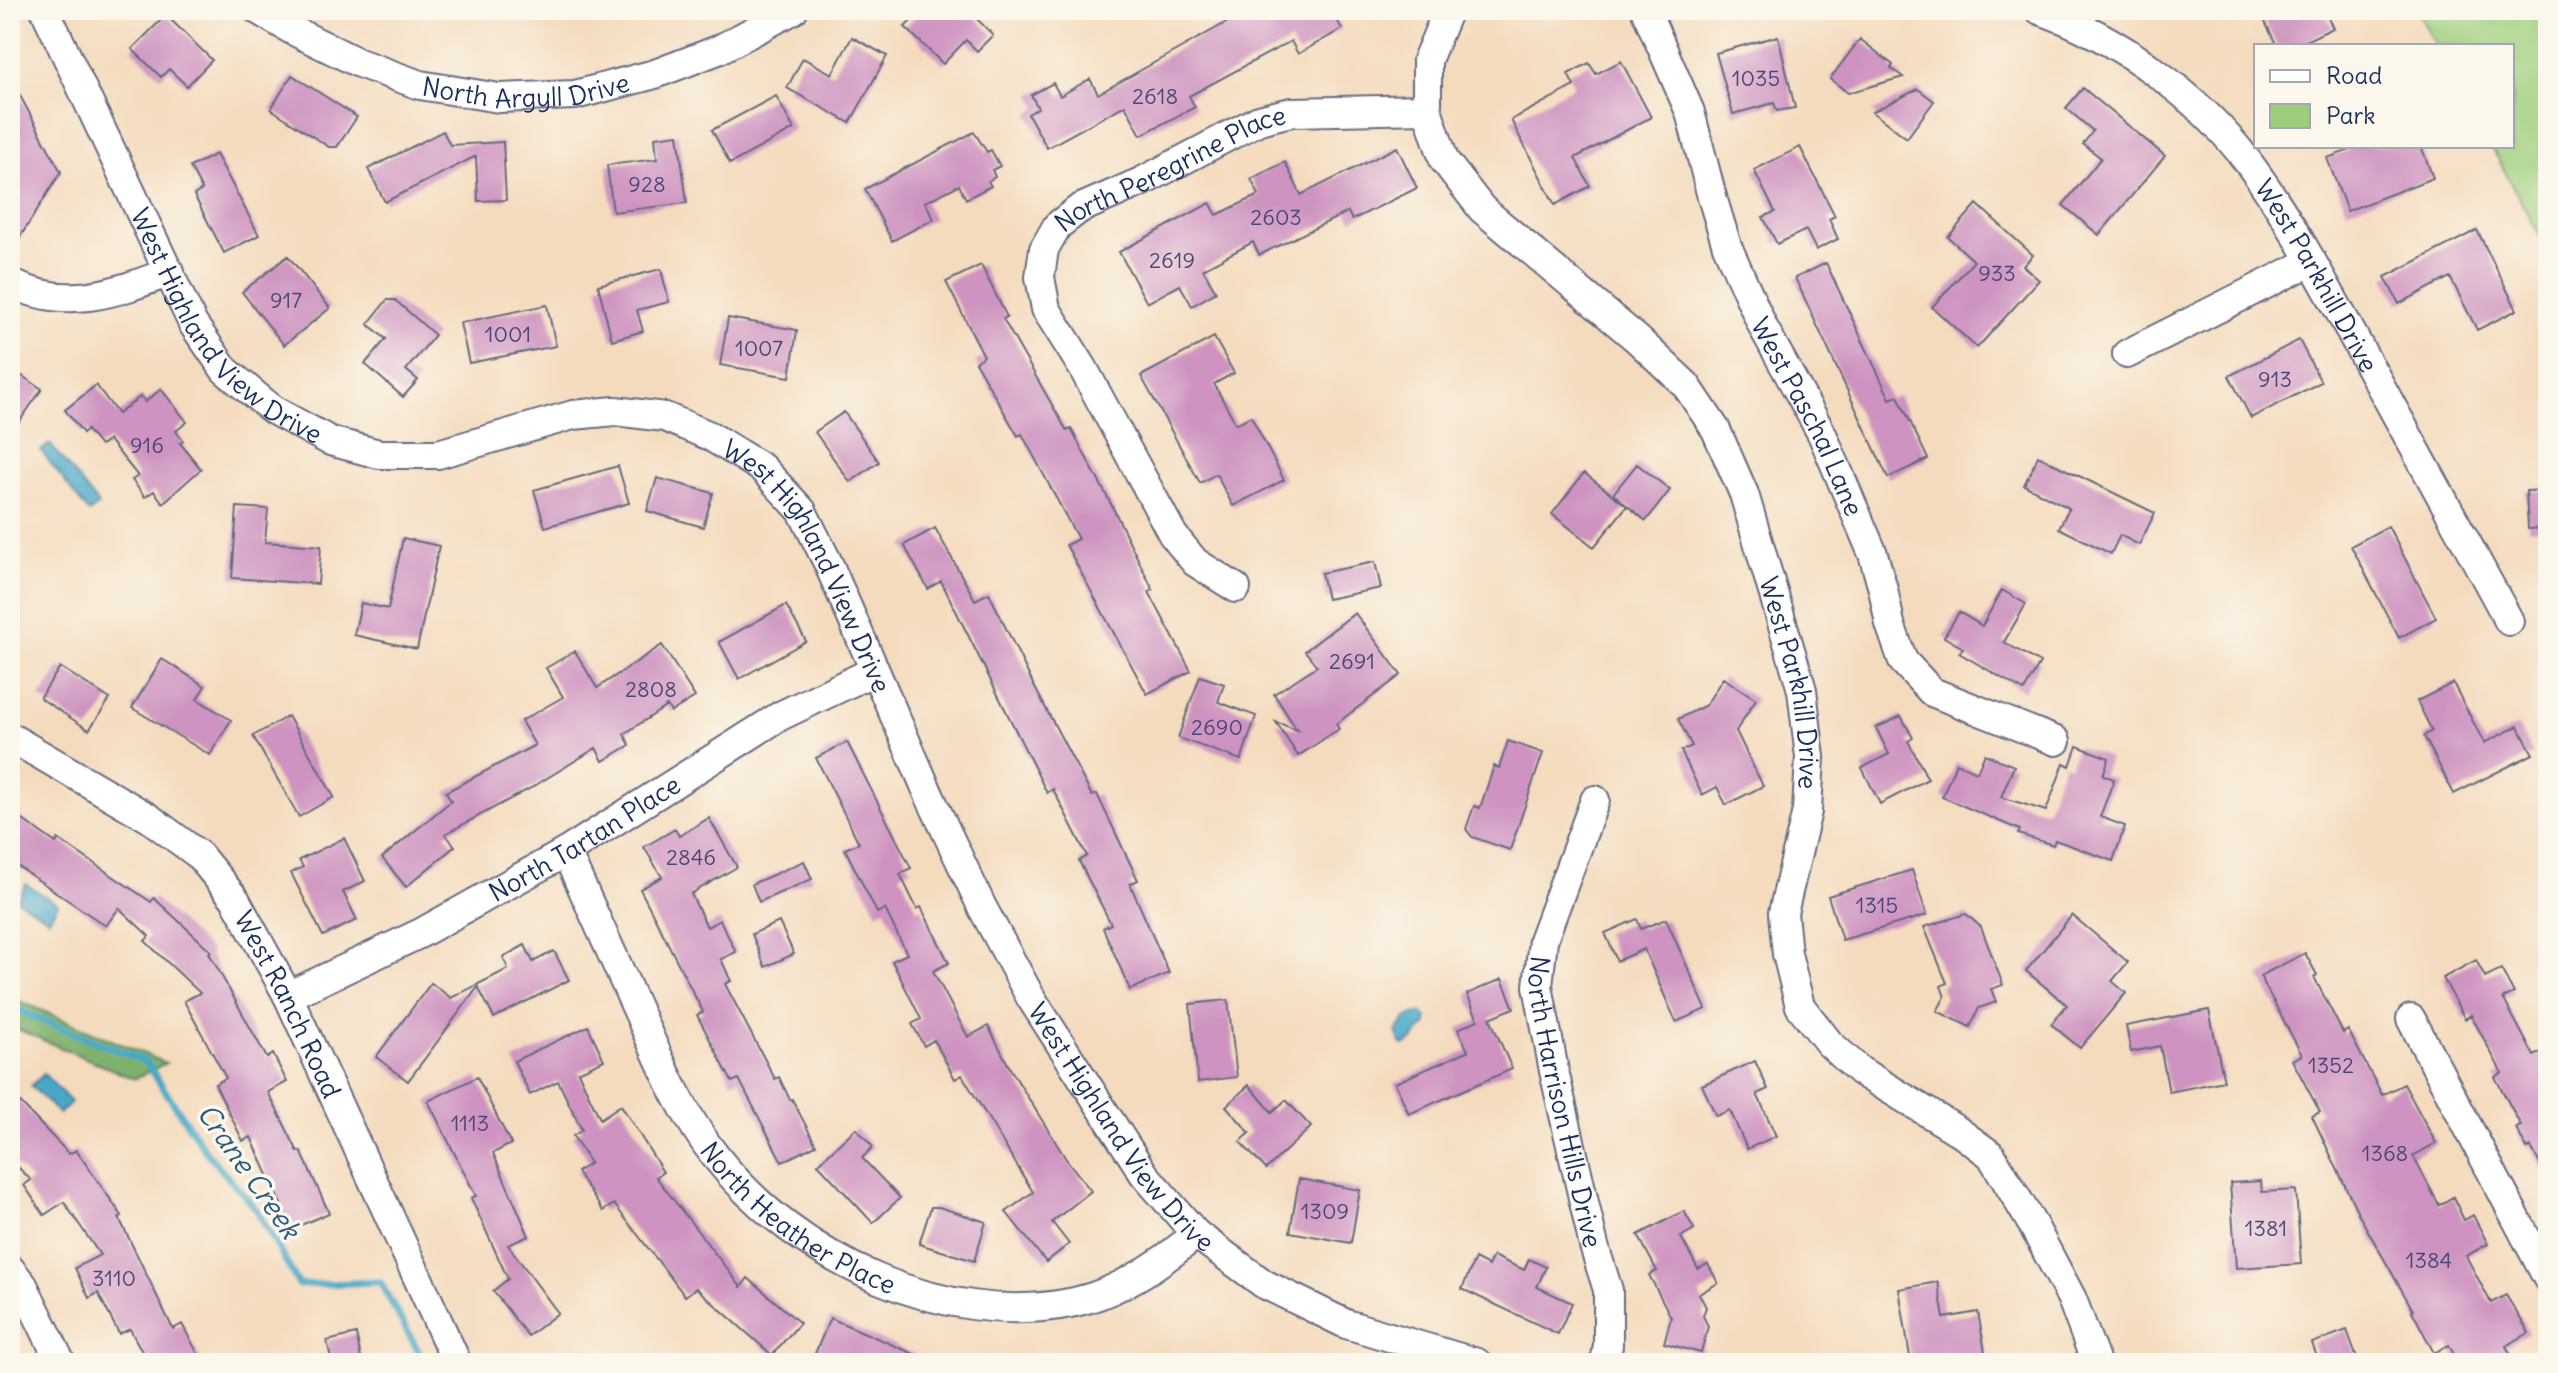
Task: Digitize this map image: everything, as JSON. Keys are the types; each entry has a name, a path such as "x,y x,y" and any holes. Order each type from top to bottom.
{"street":[{"name":"West Highland View Drive","path":"45,10 193,324 225,370 273,410 330,441 379,454 438,454 573,415 615,411 665,417 710,436 762,468 802,511 982,907 1031,998 1144,1174 1196,1234 1264,1284 1346,1324 1477,1363"},
{"name":"North Argyll Drive","path":"258,10 359,63 420,85 499,98 575,95 655,74 718,50 793,10"},
{"name":"West Parkhill Drive","path":"1448,10 1427,60 1427,109 1444,160 1482,209 1637,339 1686,385 1716,430 1744,494 1802,690 1810,757 1807,811 1783,913 1787,954 1800,1006 1829,1043 1860,1071 1991,1155 2072,1299 2096,1363"},
{"name":"West Paschal Lane","path":"1645,10 1690,112 1727,246 1763,327 1822,434 1873,554 1890,624 1903,661 1932,692 2056,741"},
{"name":"West Parkhill Drive","path":"2040,10 2060,17 2144,62 2201,111 2247,160 2287,220 2509,621"},
{"name":"North Peregrine Place","path":"1236,588 1195,562 1173,535 1083,368 1046,309 1040,277 1044,249 1057,226 1079,209 1143,181 1259,120 1291,112 1427,109"},
{"path":"2127,354 2310,262"},
{"path":"10,283 27,292 76,299 112,294 170,272"},
{"name":"North Tartan Place","path":"288,996 421,933 566,852 780,716 874,671"},
{"name":"West Ranch Road","path":"10,737 149,818 199,855 235,899 288,996 457,1363"},
{"name":"North Harrison Hills Drive","path":"1595,800 1543,940 1538,986 1594,1246 1608,1290 1605,1363"},
{"name":"North Heather Place","path":"566,852 675,1094 715,1156 769,1214 843,1263 926,1297 1018,1309 1078,1301 1130,1280 1196,1234"},
{"path":"2411,1019 2548,1279"},
{"path":"10,1269 23,1285 61,1363"}],"green space":[{"path":"2417,10 2548,10 2548,251 2492,148 2514,148 2514,44 2435,44"},
{"path":"10,997 166,1063 134,1079 10,1026"}],"water":[{"path":"50,444 99,505 89,513 41,451"},
{"path":"26,884 58,904 49,919 17,900"},
{"path":"1421,1012 1427,1018 1426,1026 1411,1042 1401,1044 1396,1032 1406,1018"},
{"path":"44,1074 71,1102 59,1114 31,1086"}],"building":[{"path":"922,10 968,10 993,35 977,51 966,40 943,64 905,27"},
{"path":"1249,10 1332,10 1342,29 1298,54 1291,41 1189,96 1195,107 1141,135 1125,105 1047,148 1028,114 1038,108 1031,95 1053,83 1060,96 1090,79 1098,94"},
{"path":"2279,10 2324,10 2333,28 2299,44 2276,44 2263,18"},
{"path":"166,15 212,60 187,86 169,69 161,77 132,49"},
{"path":"1778,36 1795,108 1777,111 1774,103 1733,114 1716,53"},
{"path":"852,37 887,56 850,123 787,88 803,58 832,74"},
{"path":"1860,39 1903,77 1848,93 1830,79"},
{"path":"1621,61 1651,117 1575,158 1590,186 1555,205 1511,120 1574,86 1568,74 1589,63 1596,74"},
{"path":"292,75 357,117 337,147 329,147 271,109"},
{"path":"10,77 61,172 10,253 10,165 13,160 10,154"},
{"path":"2083,88 2165,156 2099,235 2063,205 2101,158 2083,144 2093,131 2066,108"},
{"path":"1918,89 1934,101 1907,138 1872,112"},
{"path":"776,96 794,129 730,164 712,130"},
{"path":"443,131 450,145 503,142 506,200 478,201 476,156 385,202 368,169"},
{"path":"974,132 987,152 991,150 1000,166 992,170 995,177 988,181 991,186 966,199 959,185 925,202 934,219 892,241 865,189"},
{"path":"678,134 687,203 613,212 607,165 657,159 655,137"},
{"path":"1397,147 1417,188 1352,220 1348,212 1259,255 1253,242 1203,269 1216,292 1192,306 1180,285 1147,303 1119,252 1210,203 1217,215 1259,195 1251,179 1285,162 1301,195"},
{"path":"1800,147 1835,216 1829,219 1838,239 1816,250 1806,230 1777,244 1763,217 1775,212 1754,170"},
{"path":"2422,148 2433,178 2347,211 2327,158 2350,150"},
{"path":"216,154 259,235 224,253 194,195 202,190 190,167"},
{"path":"1977,204 2033,255 2023,266 2039,280 1977,348 1932,307 1974,261 1948,237"},
{"path":"2477,230 2517,310 2477,330 2450,277 2399,304 2385,277"},
{"path":"288,256 330,308 284,345 242,292"},
{"path":"1826,263 1890,399 1898,396 1928,459 1888,478 1795,278"},
{"path":"981,265 1007,317 1003,319 1067,431 1071,429 1109,500 1153,590 1149,592 1191,671 1147,694 1066,545 1078,539 1022,434 1018,436 975,362 984,356 946,282"},
{"path":"661,269 669,302 637,310 643,331 612,340 598,285"},
{"path":"387,300 395,300 435,335 406,370 418,380 403,397 365,364 386,339 368,324"},
{"path":"547,305 556,346 469,363 460,323"},
{"path":"728,318 797,330 790,377 720,365"},
{"path":"1214,337 1234,373 1214,384 1236,424 1251,416 1284,480 1233,506 1216,474 1200,483 1141,376"},
{"path":"2299,340 2321,382 2251,418 2229,376"},
{"path":"10,368 42,389 10,435"},
{"path":"96,385 118,414 141,396 145,402 161,389 187,422 176,431 183,441 180,443 201,469 163,503 154,491 145,497 132,480 138,476 109,440 100,446 87,430 83,433 65,410"},
{"path":"844,412 879,462 850,482 815,432"},
{"path":"2038,456 2155,513 2139,545 2120,535 2111,554 2059,528 2069,508 2024,485"},
{"path":"1637,464 1670,490 1646,521 1613,494"},
{"path":"618,466 629,503 545,527 534,490"},
{"path":"1584,473 1627,506 1594,547 1552,514"},
{"path":"657,478 713,493 703,527 647,511"},
{"path":"2548,490 2548,528 2528,529 2526,491"},
{"path":"237,507 268,509 265,542 321,546 318,584 232,578"},
{"path":"2388,526 2436,618 2399,638 2351,546"},
{"path":"935,528 975,600 989,593 1092,796 1097,794 1138,880 1130,884 1169,973 1130,990 1103,928 1111,924 1079,861 1087,856 1053,789 1047,793 941,581 928,589 904,545"},
{"path":"403,538 439,546 417,649 354,635 361,603 388,609"},
{"path":"1375,562 1381,588 1327,599 1321,573"},
{"path":"2002,590 2026,604 2004,642 2040,663 2024,691 1959,653 1963,648 1944,637 1959,612 1982,626"},
{"path":"786,605 806,641 739,679 719,642"},
{"path":"1355,613 1401,675 1336,724 1339,729 1298,756 1276,722 1297,730 1274,694 1317,666 1305,651"},
{"path":"662,645 695,697 671,712 667,706 624,734 630,745 603,761 596,748 531,788 445,834 455,846 406,887 382,858 451,801 446,792 535,745 521,721 563,697 546,668 575,651 597,688"},
{"path":"162,659 205,686 197,699 231,720 210,755 132,708"},
{"path":"60,667 110,699 89,730 40,698"},
{"path":"1200,676 1224,684 1218,702 1256,716 1241,760 1178,738"},
{"path":"1723,678 1756,699 1736,731 1763,786 1726,805 1717,787 1702,795 1681,751 1692,746 1678,719 1706,705"},
{"path":"2453,683 2484,743 2518,726 2533,754 2454,794 2424,736 2432,731 2417,701"},
{"path":"288,716 334,797 299,817 253,736"},
{"path":"1901,716 1913,738 1908,741 1928,779 1880,804 1862,768 1889,754 1876,728"},
{"path":"1508,741 1543,753 1510,850 1472,837 1466,829 1474,806 1480,808 1494,766 1499,768"},
{"path":"847,742 911,868 900,874 917,909 921,907 949,963 933,971 968,1037 988,1026 1011,1070 1066,1159 1091,1191 1052,1222 1069,1244 1046,1262 1006,1212 1033,1192 962,1075 955,1079 934,1040 924,1046 912,1024 921,1019 892,961 907,954 885,909 877,913 845,849 859,843 816,758"},
{"path":"2077,746 2109,758 2103,775 2114,779 2100,817 2125,826 2113,861 2055,840 2053,845 2018,834 2020,830 1942,797 1956,763 1977,772 1985,754 2014,766 2001,797 2046,811 2064,763 2070,766"},
{"path":"10,811 56,843 58,839 151,902 154,898 211,951 209,953 267,1058 273,1054 287,1082 268,1092 298,1152 301,1151 329,1213 292,1229 251,1137 243,1141 215,1084 226,1078 184,1001 200,993 145,941 149,936 119,908 106,926 10,861"},
{"path":"709,818 737,867 691,894 707,927 720,920 736,952 721,959 731,981 725,984 775,1079 779,1077 816,1145 782,1162 739,1079 732,1082 697,1015 703,1012 640,889 662,877 644,847 675,829 679,836"},
{"path":"344,838 365,881 343,892 357,920 323,936 291,873 303,867 299,860"},
{"path":"804,861 812,879 759,902 752,884"},
{"path":"1912,870 1927,915 1842,940 1828,896"},
{"path":"1966,914 1981,927 2003,985 1991,989 1996,1002 1979,1008 1970,1027 1937,1011 1945,997 1941,986 1947,983 1924,927"},
{"path":"2072,915 2128,962 2112,981 2126,993 2080,1048 2051,1024 2067,1005 2026,971"},
{"path":"1637,919 1641,929 1666,919 1706,1009 1676,1022 1644,949 1617,961 1605,933"},
{"path":"779,922 794,954 765,967 752,934"},
{"path":"525,945 533,962 554,951 569,980 494,1018 478,987 408,1081 376,1057 431,983 451,998 508,969 503,957"},
{"path":"2305,953 2343,1033 2348,1030 2382,1095 2404,1084 2436,1143 2413,1156 2439,1205 2453,1197 2464,1220 2473,1215 2488,1244 2466,1256 2491,1303 2506,1295 2529,1333 2506,1346 2515,1363 2458,1363 2449,1345 2434,1353 2359,1215 2312,1116 2320,1112 2292,1060 2302,1055 2260,976"},
{"path":"2476,960 2485,977 2501,969 2514,993 2503,998 2534,1056 2548,1049 2548,1179 2531,1147 2527,1149 2516,1128 2521,1126 2495,1077 2502,1073 2471,1015 2465,1019 2443,978"},
{"path":"1502,979 1514,1008 1490,1018 1512,1069 1409,1114 1395,1083 1468,1051 1458,1029 1478,1020 1467,994"},
{"path":"1228,1000 1237,1077 1198,1082 1190,1004"},
{"path":"2209,1010 2224,1081 2169,1092 2160,1046 2131,1052 2126,1026"},
{"path":"588,1026 604,1060 578,1072 600,1119 621,1105 663,1172 656,1177 741,1287 748,1278 800,1323 772,1355 696,1288 685,1296 614,1204 603,1211 577,1172 590,1163 573,1136 582,1130 558,1081 530,1095 514,1061"},
{"path":"1755,1061 1768,1089 1757,1094 1776,1136 1747,1149 1730,1110 1716,1116 1702,1085"},
{"path":"477,1077 511,1144 493,1153 529,1236 508,1245 558,1313 528,1336 493,1291 508,1279 471,1198 476,1196 428,1101"},
{"path":"1249,1085 1272,1112 1286,1100 1311,1127 1266,1169 1240,1142 1250,1133 1226,1106"},
{"path":"10,1092 69,1154 76,1150 122,1216 119,1218 173,1329 182,1324 203,1363 148,1363 130,1329 119,1334 98,1293 89,1298 75,1268 100,1255 64,1202 44,1215 24,1185 31,1180 10,1159"},
{"path":"856,1128 873,1147 862,1158 900,1198 873,1223 818,1164"},
{"path":"1299,1179 1360,1190 1351,1243 1290,1232"},
{"path":"2261,1181 2262,1192 2296,1190 2301,1264 2236,1268 2230,1183"},
{"path":"931,1207 986,1222 974,1261 919,1244"},
{"path":"1684,1211 1694,1229 1681,1237 1698,1269 1708,1264 1718,1283 1699,1294 1706,1307 1703,1316 1708,1326 1701,1353 1664,1343 1671,1317 1649,1275 1657,1271 1638,1235"},
{"path":"1493,1256 1524,1270 1529,1259 1546,1267 1537,1287 1572,1303 1558,1334 1462,1289 1475,1259 1488,1266"},
{"path":"1938,1282 1944,1318 1978,1312 1987,1363 1911,1363 1899,1289"},
{"path":"830,1318 935,1363 831,1363 814,1356"},
{"path":"2347,1330 2359,1363 2319,1363 2312,1343"},
{"path":"356,1334 362,1363 332,1363 327,1341"}],"waterway":[{"name":"Crane Creek","path":"10,1007 146,1062 206,1152 256,1209 299,1285 380,1282 425,1363"}]}
